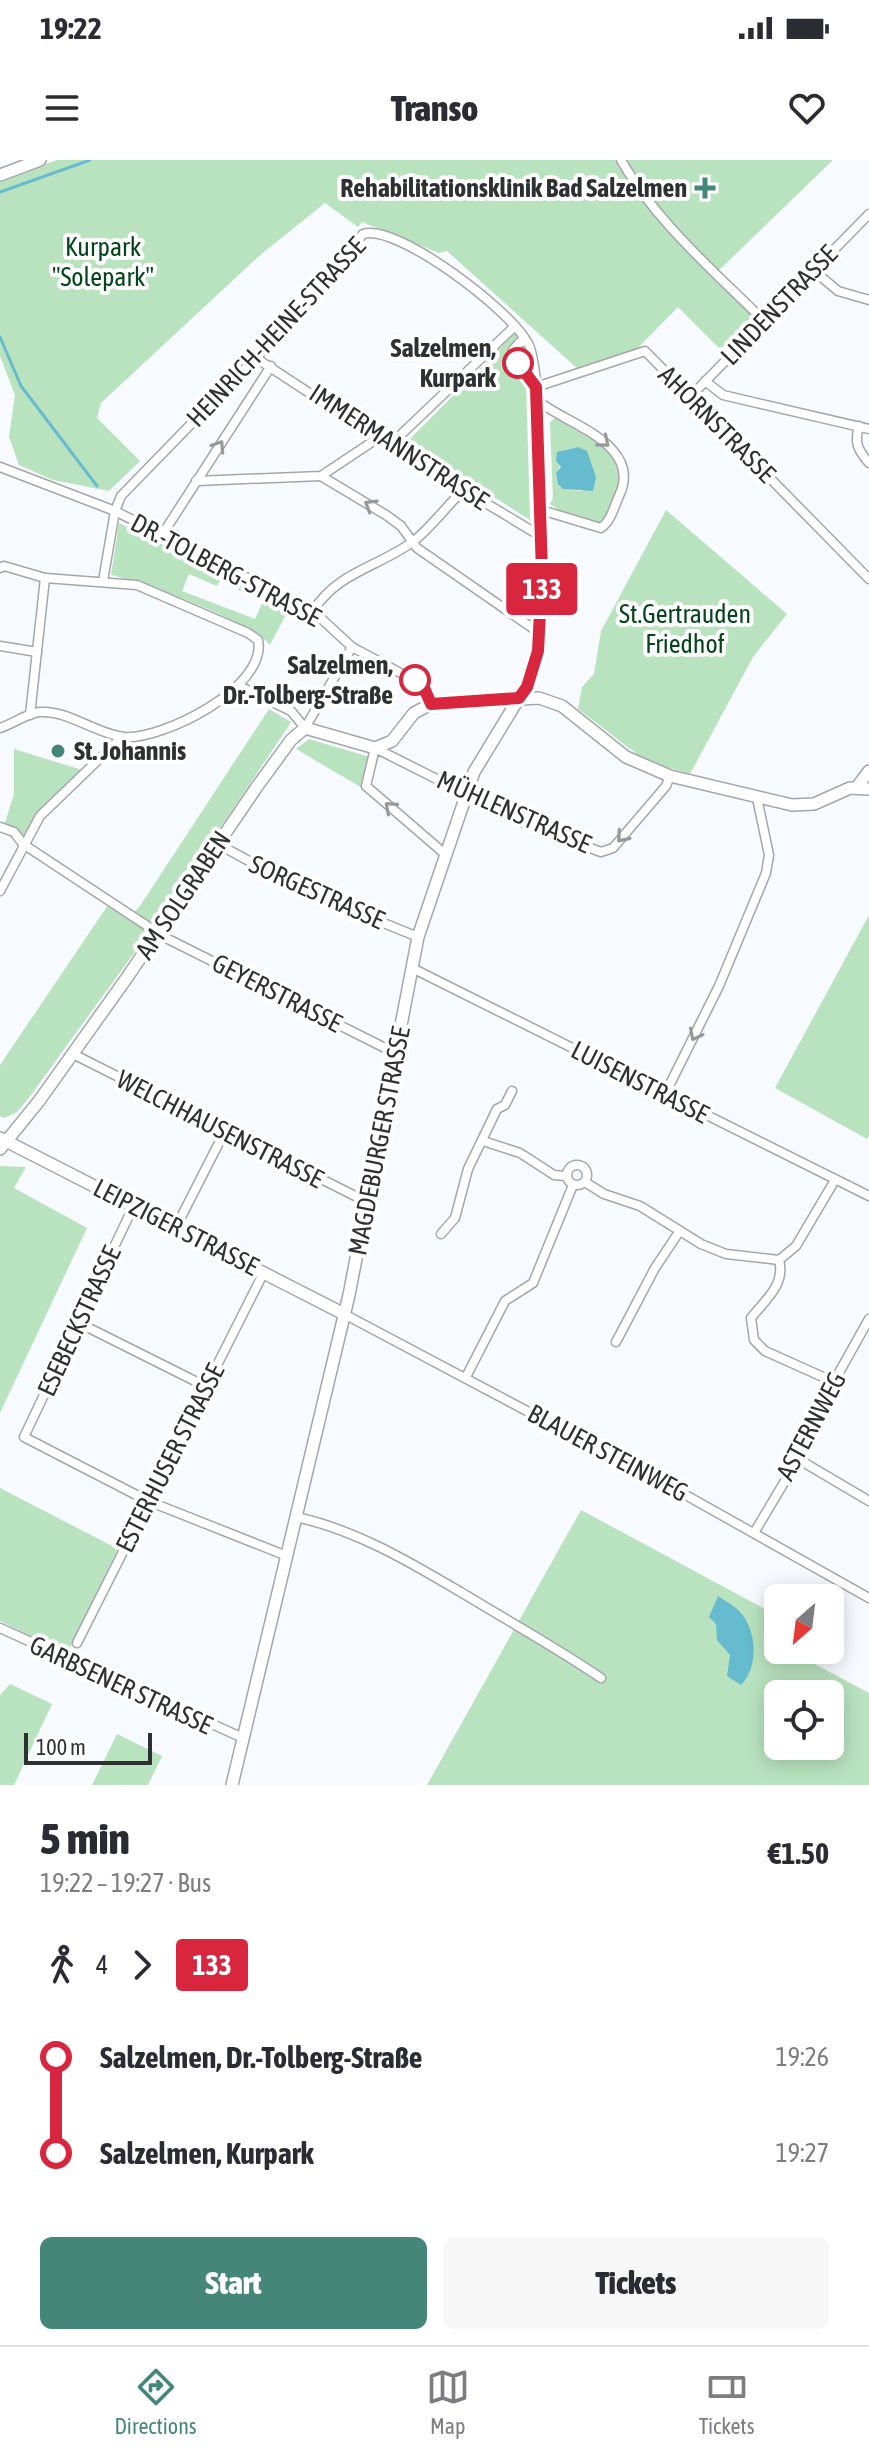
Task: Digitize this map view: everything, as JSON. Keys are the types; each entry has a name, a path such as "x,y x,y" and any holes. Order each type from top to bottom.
{"street":[{"path":"0,175 40,160"},
{"path":"621,160 638,187 674,229 764,321"},
{"name":"LINDENSTRASSE","path":"690,397 869,214"},
{"name":"HEINRICH-HEINE-STRASSE","path":"103,581 115,511 121,496 307,305 360,236 377,232 447,266 515,326"},
{"path":"813,270 838,291 869,300"},
{"path":"390,445 515,326 527,342"},
{"name":"MAGDEBURGER STRASSE","path":"232,1785 344,1314 418,937 479,761 527,687 541,634 542,537 538,401 534,353 527,342 516,344 514,353 536,387"},
{"name":"AHORNSTRASSE","path":"536,387 645,351 869,579"},
{"name":"IMMERMANNSTRASSE","path":"256,358 378,438 542,537"},
{"path":"162,535 271,366"},
{"path":"705,381 723,395 869,429"},
{"path":"538,401 590,431 615,451 624,481 610,516 601,528 541,510"},
{"path":"859,426 855,438 858,449 869,463"},
{"path":"196,481 321,476 378,438"},
{"name":"DR.-TOLBERG-STRASSE","path":"0,467 115,511 313,611 352,647 421,684 431,704"},
{"path":"321,476 386,515 414,540 417,548 541,634"},
{"path":"313,611 329,589 346,576 414,540 463,490"},
{"path":"0,568 45,578 137,585 258,640 258,654 239,686 229,696 173,726 147,735 122,737 47,712 30,715 0,728"},
{"path":"30,715 45,578"},
{"path":"0,646 37,652"},
{"name":"AM SOLGRABEN","path":"3,1143 73,1054 289,743 305,728 352,647"},
{"path":"239,686 291,711 305,728 375,748 392,741 414,713 431,704 519,698 552,701 626,757 670,776 757,798 803,805 863,788 869,771"},
{"path":"0,891 40,816 122,737"},
{"path":"375,748 366,786 445,854"},
{"name":"MÜHLENSTRASSE","path":"375,748 467,791 522,822 607,852 666,786 670,776"},
{"path":"665,1094 724,975 766,873 769,855 757,798"},
{"name":"GEYERSTRASSE","path":"0,827 14,832 23,844 159,933 395,1053"},
{"name":"SORGESTRASSE","path":"218,844 300,889 418,937"},
{"name":"LUISENSTRASSE","path":"412,968 869,1196"},
{"name":"WELCHHAUSENSTRASSE","path":"73,1054 367,1202"},
{"path":"441,1234 455,1218 468,1169 497,1109 505,1105 512,1091"},
{"path":"176,1227 225,1131"},
{"path":"483,1141 520,1153 559,1178 566,1176 570,1168 581,1166 586,1172 585,1182"},
{"name":"LEIPZIGER STRASSE","path":"3,1143 134,1205 344,1314"},
{"path":"566,1176 573,1185"},
{"path":"834,1382 765,1351 754,1340 751,1318 769,1300 776,1286 779,1260 796,1246 835,1180"},
{"path":"573,1185 585,1182 604,1194 640,1206 679,1232 726,1254 779,1260"},
{"path":"466,1377 505,1301 533,1283 573,1185"},
{"name":"ESEBECKSTRASSE","path":"134,1205 24,1437 148,1501"},
{"path":"616,1342 655,1268 679,1232"},
{"name":"ESTERHUSER STRASSE","path":"77,1643 264,1272"},
{"name":"BLAUER STEINWEG","path":"344,1314 466,1377 869,1598"},
{"name":"ASTERNWEG","path":"754,1533 798,1459 808,1428 869,1319"},
{"path":"77,1322 207,1387"},
{"path":"798,1459 869,1501"},
{"path":"148,1501 287,1556"},
{"path":"296,1517 339,1528 390,1552 533,1634 601,1678"},
{"name":"GARBSENER STRASSE","path":"0,1628 243,1738"}],"green space":[{"name":"Kurpark \"Solepark\"","path":"57,160 833,160 715,274 760,318 725,354 678,307 628,358 580,371 447,251 439,253 362,222 358,227 325,203 259,256 101,403 97,418 140,461 109,491 53,480 19,465 9,437 15,395 0,356 0,181"},
{"path":"517,331 520,334 508,352 526,382 530,520 407,442"},
{"path":"557,417 590,435 601,442 617,462 621,486 602,525 563,513 550,504 553,498 550,422","holes":["578,447 593,469 582,491 563,489 556,477 565,450"]},
{"name":"St.Gertrauden Friedhof","path":"666,510 787,614 753,657 690,774 646,761 578,709 582,687 594,674 601,631"},
{"path":"119,523 223,574 217,586 189,574 182,591 255,619 263,601 238,590 242,583 290,607 270,645 242,625 220,615 170,594 111,575"},
{"path":"534,580 535,631 504,606 523,582"},
{"path":"269,709 291,722 286,730 158,920 28,1099 17,1112 4,1118 0,1116 0,1065 108,905 129,917 140,906"},
{"path":"309,739 373,758 364,789 296,749"},
{"path":"14,749 82,770 37,815 22,838 4,826 14,794"},
{"path":"869,915 869,1136 867,1139 775,1088"},
{"path":"0,1166 26,1167 14,1188 87,1228 0,1413"},
{"path":"0,1488 118,1549 67,1654 0,1621"},
{"path":"581,1510 764,1608 764,1664 815,1664 869,1693 869,1785 427,1785"},
{"path":"10,1684 52,1704 14,1785 0,1785 0,1695"},
{"path":"117,1734 162,1756 148,1785 92,1785"}],"water":[{"path":"578,447 587,451 596,477 593,491 563,489 558,484 556,473 561,467 556,461 557,452"},
{"path":"718,1596 740,1612 753,1638 751,1669 741,1685 727,1676 730,1655 717,1640 716,1624 709,1617"}],"waterway":[{"path":"0,192 90,160"},
{"path":"0,337 21,386 97,486"}],"bus line":[{"name":"133","path":"415,680 421,684 431,704 519,698 527,687 541,634 538,401 536,387 518,363"}],"place":[{"name":"Rehabilitationsklinik Bad Salzelmen","path":"705,188"},
{"name":"Salzelmen, Kurpark","path":"518,363"},
{"name":"Salzelmen, Dr.-Tolberg-Straße","path":"415,680"},
{"name":"St. Johannis","path":"58,751"}]}
